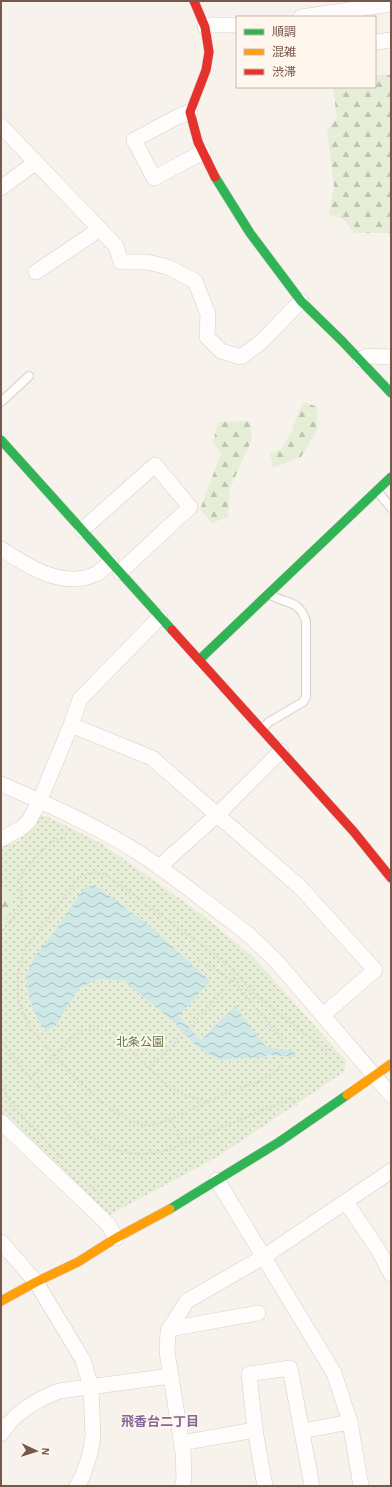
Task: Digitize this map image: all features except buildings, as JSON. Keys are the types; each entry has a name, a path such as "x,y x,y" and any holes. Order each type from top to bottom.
{"street":[{"path":"196,1 205,27 209,52 206,70 190,112 198,142 218,183 250,233 301,301 391,393"},
{"path":"308,16 391,4"},
{"path":"205,27 210,25 236,25"},
{"path":"376,42 391,40"},
{"path":"190,112 177,116 134,140 154,178 203,152"},
{"path":"1,126 116,246 121,262 147,262 168,267 195,281 208,314 208,337 221,351 241,357 261,342 301,301"},
{"path":"1,188 36,162"},
{"path":"36,272 100,229"},
{"path":"360,360 367,356 391,356"},
{"path":"1,440 354,832 391,878"},
{"path":"1,550 24,565 42,573 68,579 85,578 115,567 190,507 155,465 82,530"},
{"path":"199,660 391,477"},
{"path":"1,839 20,829 29,821 40,800 71,725 80,699 160,617"},
{"path":"71,725 152,758 300,887 375,970 323,1015"},
{"path":"159,867 217,815 281,751"},
{"path":"1,784 40,800 91,825 143,855 249,935 276,962 391,1095"},
{"path":"1,1301 78,1262 116,1238 160,1215 218,1180 279,1142 391,1064"},
{"path":"1,1122 108,1224 116,1238"},
{"path":"182,1486 184,1479 181,1443 167,1352 169,1329 187,1301 265,1256 391,1171"},
{"path":"218,1180 334,1373 350,1422 361,1486"},
{"path":"346,1202 391,1274"},
{"path":"1,1242 36,1282 83,1360 91,1387 93,1436 90,1454 83,1475 77,1486"},
{"path":"169,1329 258,1313"},
{"path":"265,1486 255,1430 248,1374 290,1368 312,1486"},
{"path":"1,1434 15,1417 28,1406 59,1391 171,1376"},
{"path":"302,1431 350,1422"},
{"path":"181,1443 255,1430"}],"lane":[{"path":"1,402 29,376"},
{"path":"377,491 391,508"},
{"path":"261,729 269,722 303,702 306,697 306,621 304,615 296,605 277,599 269,593"}],"path":[{"path":"1,933 20,908 22,896 19,876 45,847 55,840 67,837"},
{"path":"282,1065 273,1073 256,1083 240,1087 171,1120 158,1124 147,1125 126,1118 105,1104 81,1084 54,1056 29,1026 18,997 18,973 24,953 30,942 79,878 83,875 96,872 106,875 214,954 238,976 254,994 327,1051 335,1044"},
{"path":"199,960 234,981 283,1041"},
{"path":"149,1068 181,1037 238,976"},
{"path":"30,1078 74,1035 85,1030 98,1029 114,1034 170,1088 187,1096 209,1102"},
{"path":"1,1040 30,1078 89,1136 101,1144 123,1152 143,1154 166,1150 292,1098 302,1113"},
{"path":"1,1081 9,1101 60,1158"},
{"path":"171,1120 182,1144"},
{"path":"83,1181 93,1187 102,1198 92,1209"}],"green space":[{"path":"376,75 391,75 391,233 354,233 344,220 329,214 334,186 327,130 337,118 333,88 376,88"},
{"path":"304,402 317,407 317,430 301,457 273,468 270,454 281,449 292,431 298,413"},
{"path":"250,421 252,439 230,488 228,517 212,523 200,510 221,453 213,443 218,422"},
{"name":"北条公園","path":"46,816 102,844 200,913 254,958 346,1061 344,1072 217,1157 109,1215 1,1113 1,847 19,841 39,817"},
{"path":"1,885 7,890 13,900 7,917 1,926"}],"water":[{"path":"95,885 152,928 210,981 179,1016 201,1040 235,1006 266,1047 295,1052 295,1057 270,1055 264,1057 219,1060 196,1046 173,1021 124,981 99,979 79,988 56,1025 46,1030 37,1018 29,997 27,974 35,956 63,920 84,888"}],"traffic: fast":[{"path":"215,177 250,233 301,301 342,341 391,393"},
{"path":"1,440 172,630"},
{"path":"199,660 391,477"},
{"path":"170,1209 279,1142 347,1095"}],"traffic: slow":[{"path":"347,1095 391,1064"},
{"path":"1,1301 78,1262 116,1238 170,1209"}],"traffic: jam":[{"path":"194,1 205,27 209,52 206,70 190,112 198,142 215,177"},
{"path":"172,630 354,832 391,878"}],"district":[{"name":"飛香台二丁目","path":"160,1422"}]}
